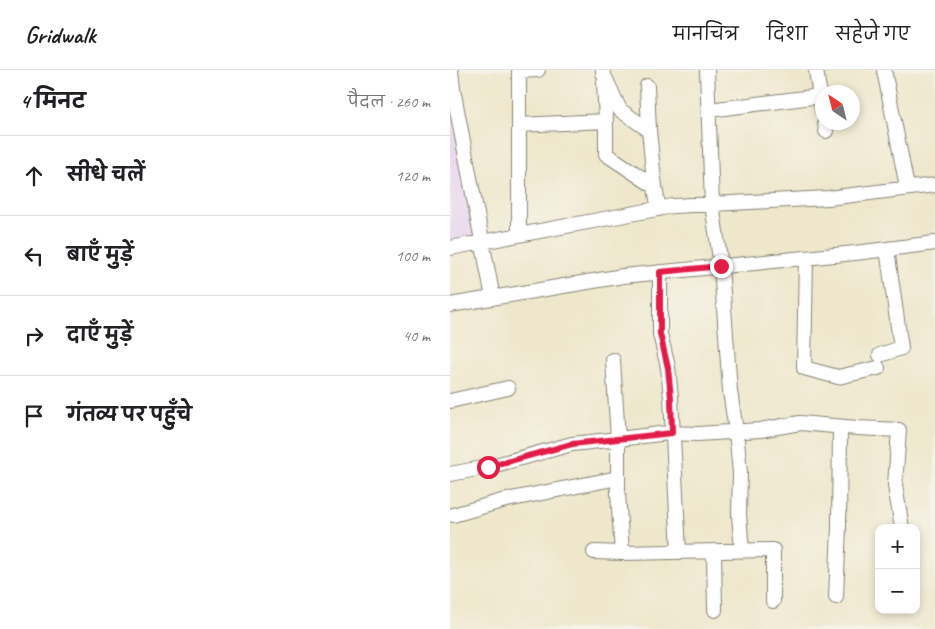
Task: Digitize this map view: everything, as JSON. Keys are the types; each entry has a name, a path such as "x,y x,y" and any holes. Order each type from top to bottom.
{"street":[{"path":"451,70 452,89 493,298"},
{"path":"520,235 518,71 538,70"},
{"path":"707,70 712,204 720,259 730,391 740,473 739,515 742,551"},
{"path":"816,70 818,85"},
{"path":"884,70 908,187"},
{"path":"603,72 606,154 654,186"},
{"path":"603,72 620,110 649,130"},
{"path":"647,86 654,186 658,209"},
{"path":"709,110 815,103"},
{"path":"519,125 606,121"},
{"path":"450,248 674,206 828,198 935,185"},
{"path":"450,305 623,276 660,272 720,259 806,258 935,243"},
{"path":"806,258 804,368 838,377 879,361 901,348 886,249"},
{"path":"660,272 660,334 668,368 671,398 679,552"},
{"path":"613,360 622,553"},
{"path":"450,402 508,388"},
{"path":"450,474 488,467 572,444 672,433 760,430 800,423 899,430 895,484 901,524"},
{"path":"836,597 840,427"},
{"path":"454,515 502,502 618,478"},
{"path":"594,552 773,550 773,601"},
{"path":"714,551 715,610"}],"shaded area":[{"path":"450,103 477,237 450,242"}],"route":[{"path":"488,467 572,444 672,433 668,368 660,334 660,272 721,266"}]}
